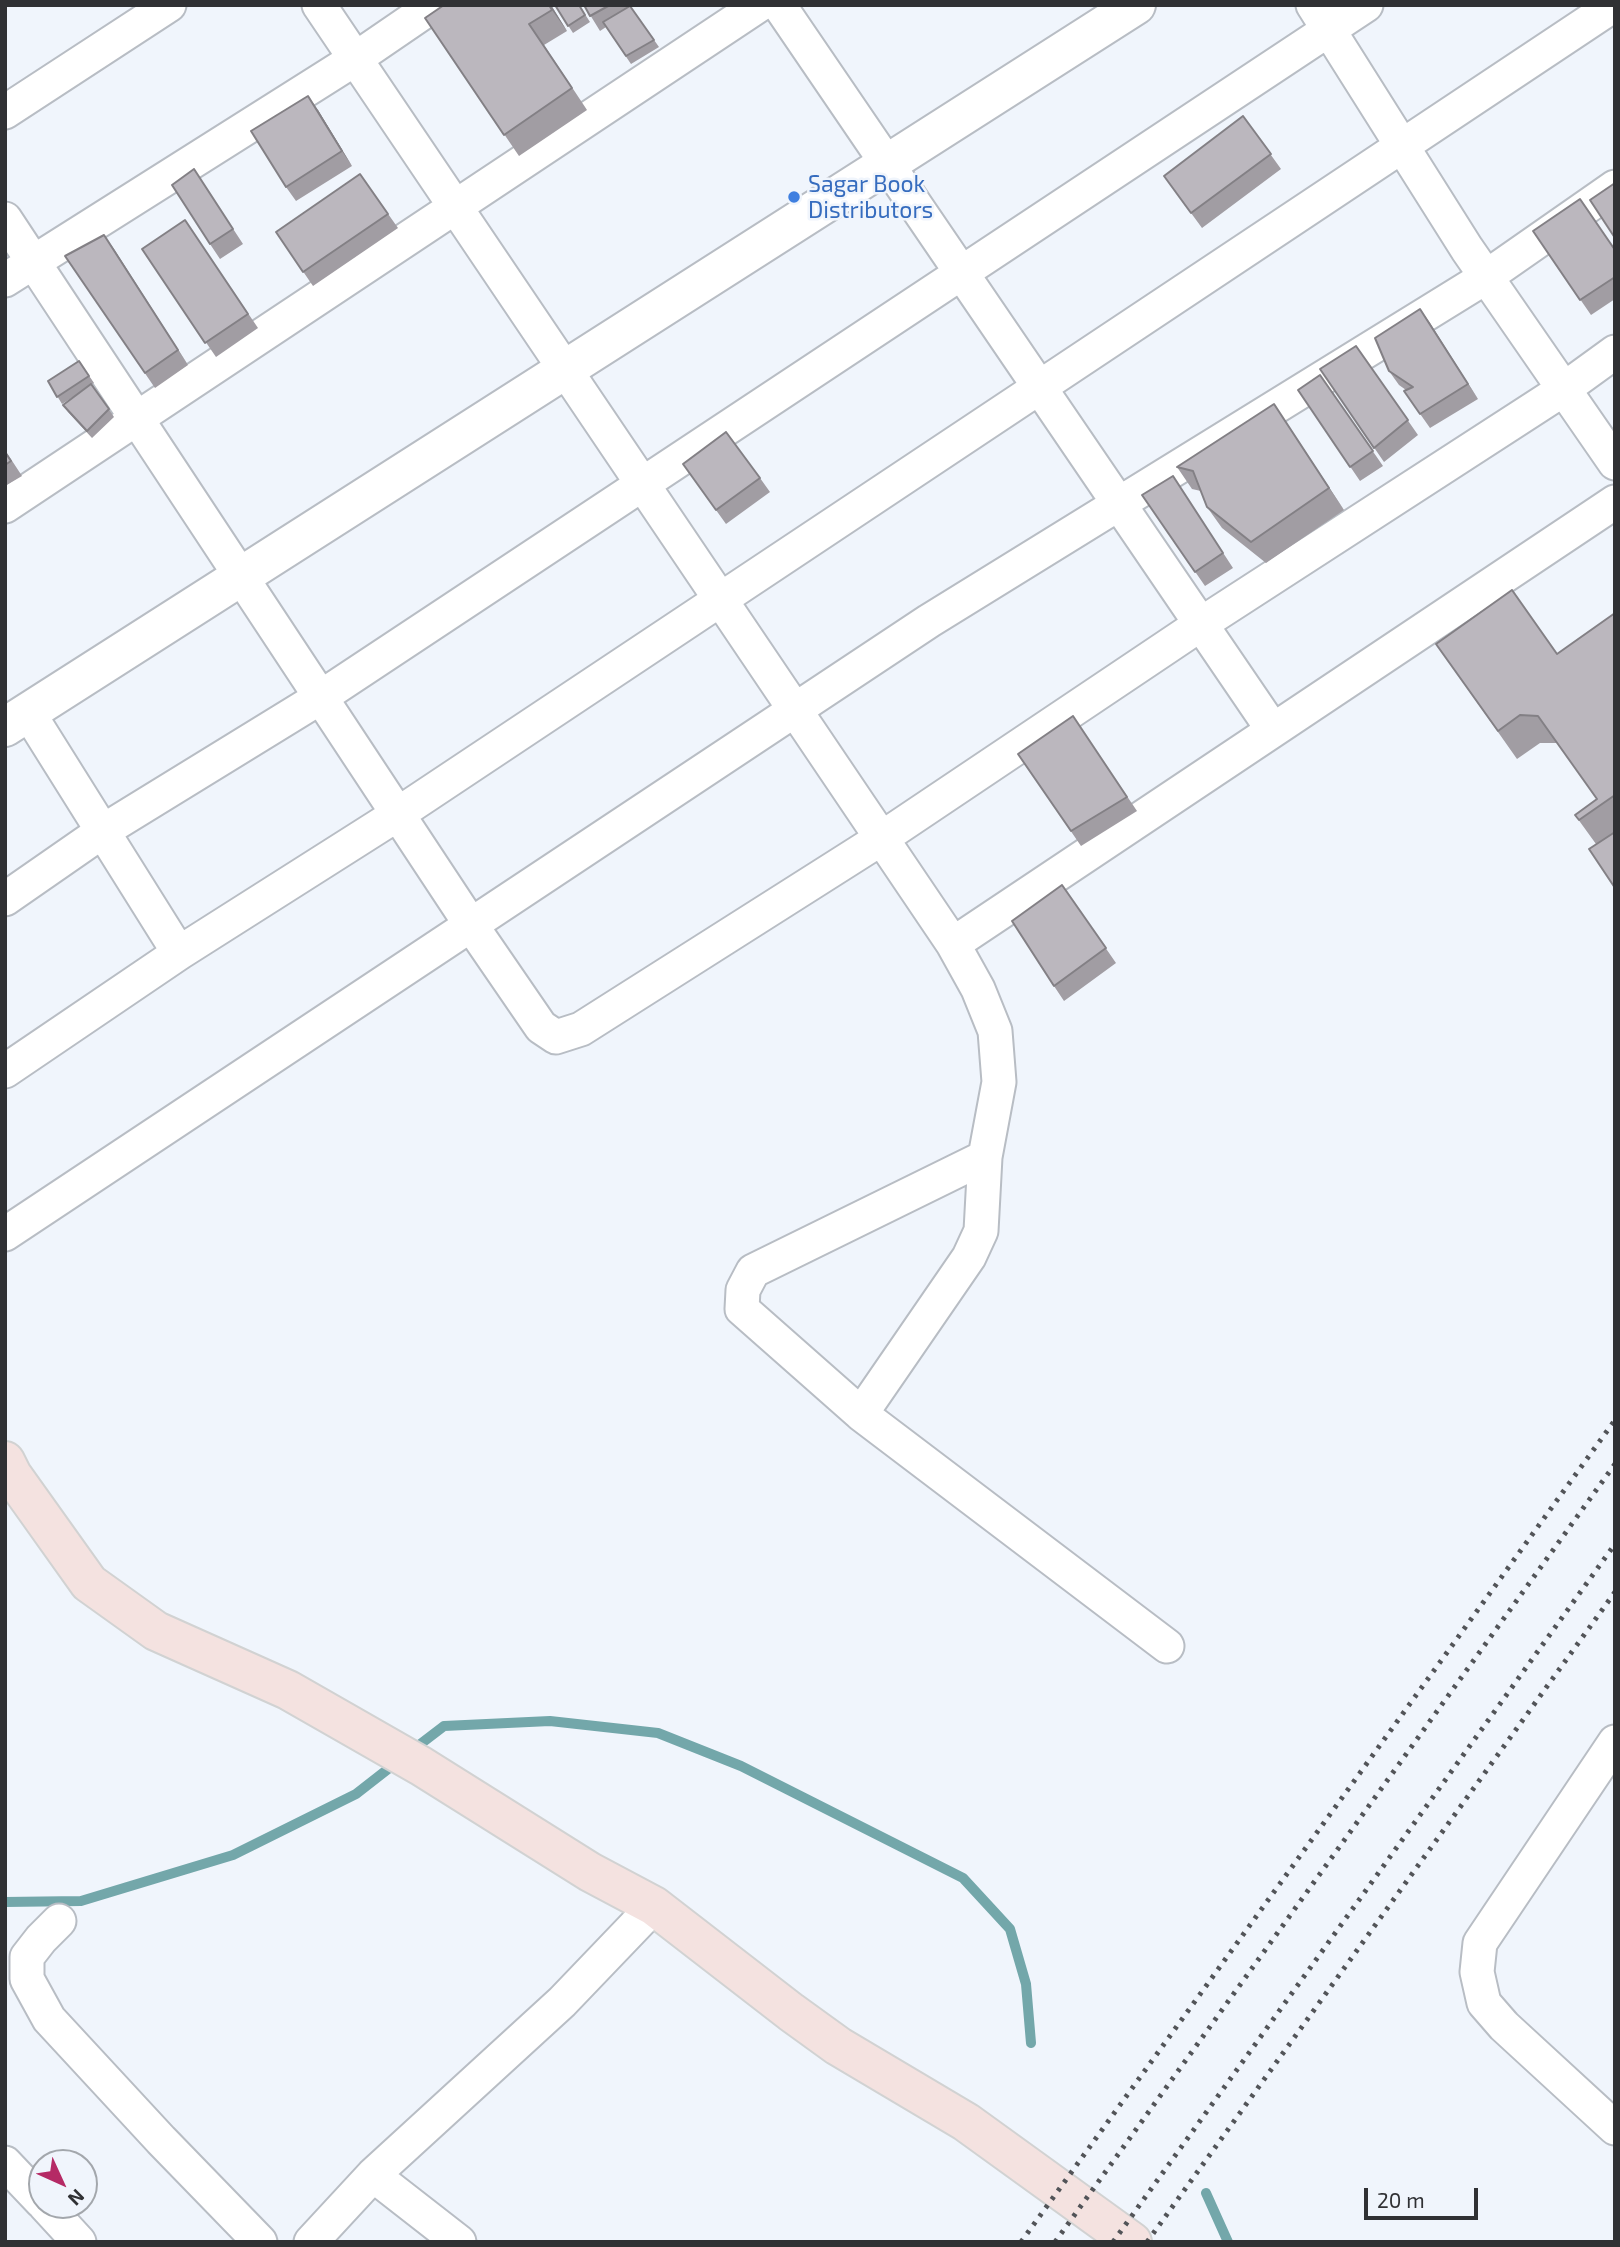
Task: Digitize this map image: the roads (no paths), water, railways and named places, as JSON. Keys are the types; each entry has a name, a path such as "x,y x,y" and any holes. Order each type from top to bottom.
{"main road":[{"path":"17,720 1136,5"},
{"path":"5,1461 12,1475 89,1583 156,1632 288,1690 421,1766 590,1872 654,1906 838,2046 967,2122 1132,2242"}],"street":[{"path":"5,112 169,5"},
{"path":"319,5 953,944 978,989 995,1031 999,1082 985,1157 981,1231 968,1257 860,1413"},
{"path":"5,280 355,59 434,5"},
{"path":"5,506 759,5"},
{"path":"779,5 1273,730"},
{"path":"5,899 103,831 321,697 962,273 1320,18 1366,5"},
{"path":"5,1071 179,953 398,814 1614,5"},
{"path":"1320,18 1486,277 1615,463"},
{"path":"5,1234 929,621 1486,277 1615,187"},
{"path":"5,219 471,925 541,1027 556,1037 581,1029 882,838 1201,624 1564,389 1615,352"},
{"path":"953,944 1615,502"},
{"path":"17,720 103,831 179,953"},
{"path":"985,1157 753,1270 743,1290 742,1308 860,1413 1167,1646"},
{"path":"1615,1742 1480,1942 1477,1972 1484,2003 1503,2026 1615,2128"},
{"path":"311,2242 373,2175 562,2002 654,1906"},
{"path":"59,1921 27,1957 27,1979 49,2019 260,2242"},
{"path":"5,2163 28,2188"},
{"path":"373,2175 459,2242"},
{"path":"57,2219 79,2242"}],"waterway":[{"path":"410,1752 444,1726 550,1721 658,1733 741,1766 963,1878 1010,1929 1026,1984 1031,2043"},
{"path":"5,1902 81,1901 233,1855 356,1794 397,1762"},
{"path":"1206,2193 1228,2242"}],"railway":[{"path":"1021,2242 1615,1420"},
{"path":"1055,2242 1615,1464"},
{"path":"1113,2242 1615,1544"},
{"path":"1147,2242 1615,1592"}],"place":[{"name":"Sagar Book Distributors","path":"794,197"}]}
